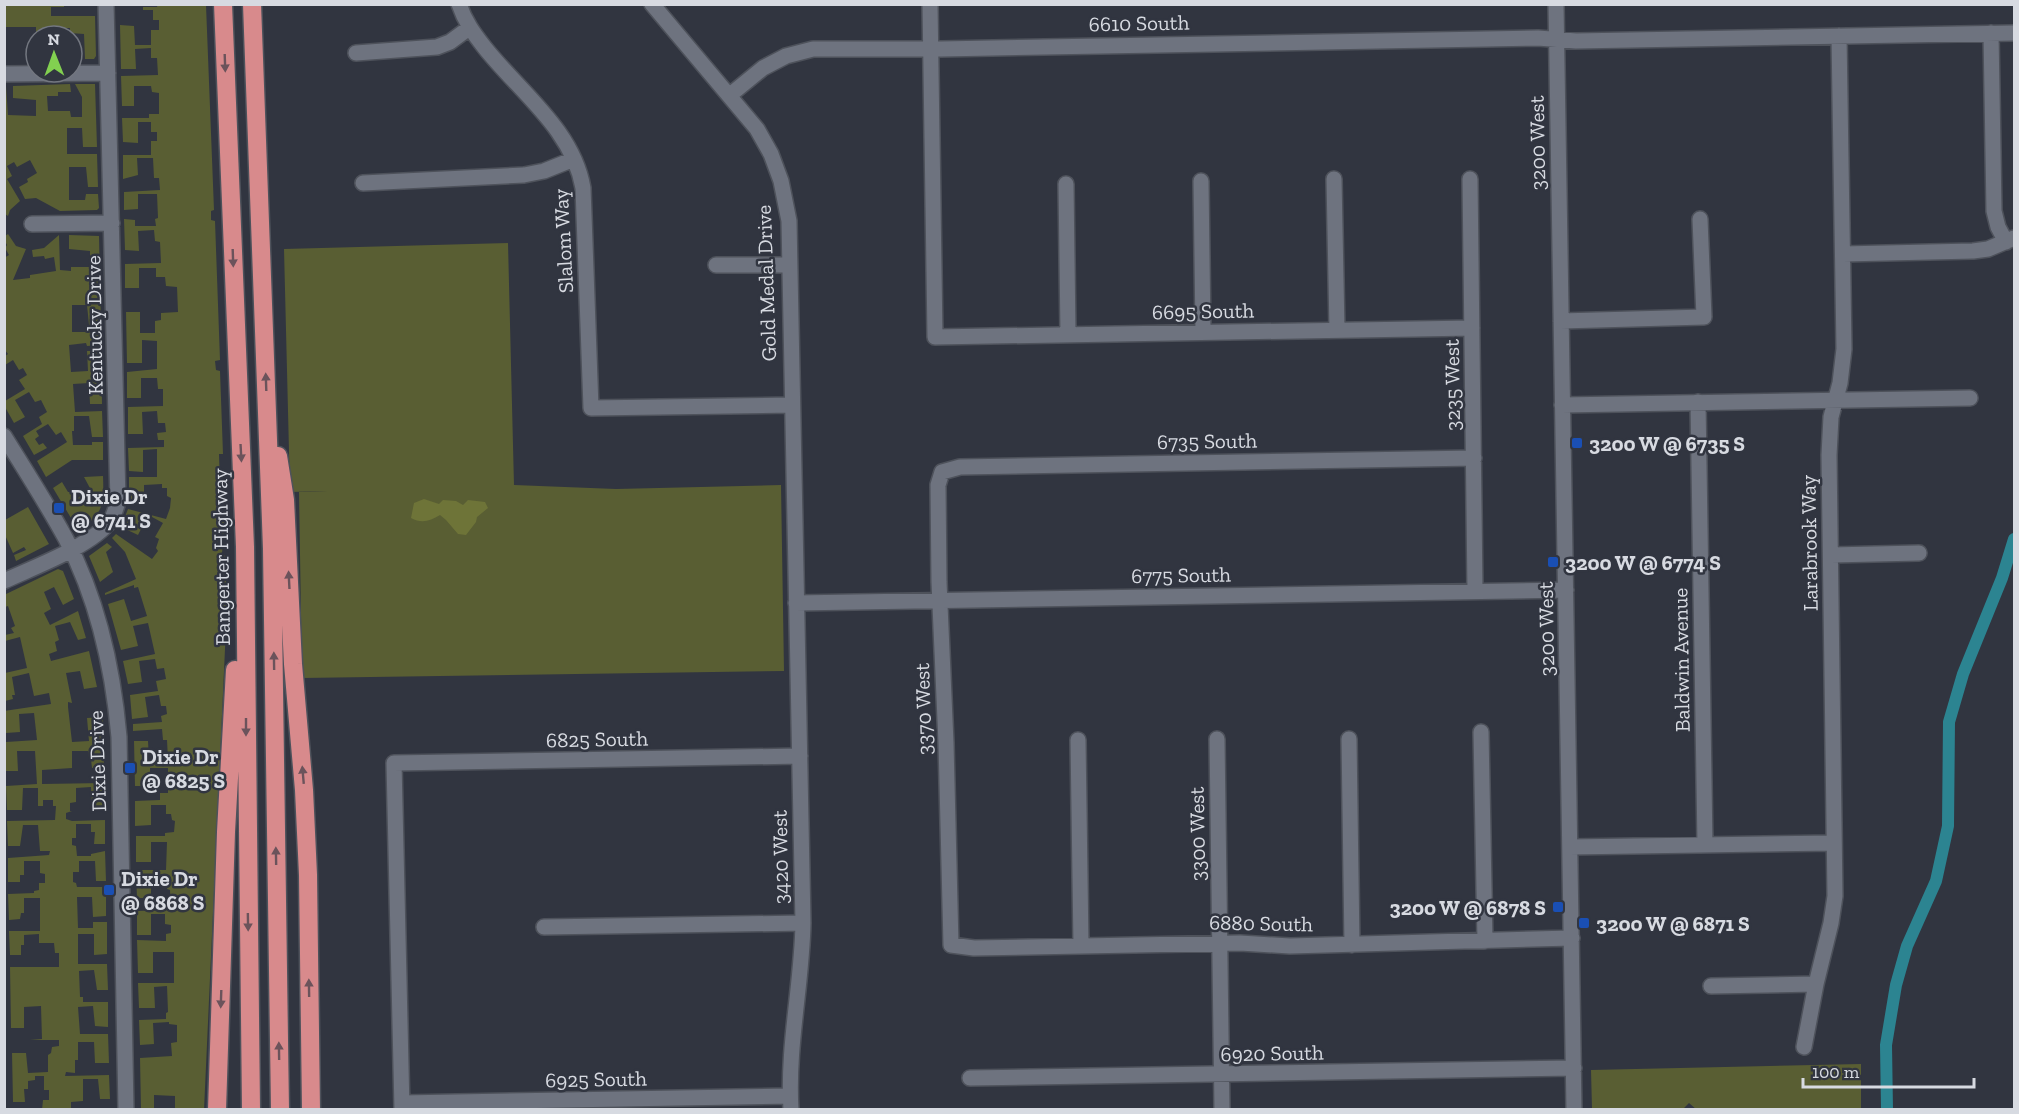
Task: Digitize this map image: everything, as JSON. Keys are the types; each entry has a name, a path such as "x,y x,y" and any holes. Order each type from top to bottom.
{"highway":[{"name":"Bangerter Highway","path":"223,4 246,585 251,1110"},
{"path":"252,4 272,549 280,1110"},
{"path":"267,412 279,459 285,500 293,664 304,790 308,887 311,1110"},
{"path":"217,1110 232,716 246,585"}],"street":[{"name":"Kentucky Drive","path":"4,581 71,549 100,532 112,518 118,502 106,4"},
{"name":"Slalom Way","path":"459,4 469,28 558,131 580,173 583,188 591,408 791,405"},
{"name":"Gold Medal Drive","path":"652,4 757,129 771,154 780,181 789,222 796,603"},
{"path":"930,4 931,49"},
{"name":"3200 West","path":"1556,4 1575,1110"},
{"path":"356,53 437,47 450,42 469,28"},
{"path":"1843,255 1973,251 1988,249 2010,240 1998,227 1994,210 1991,33"},
{"name":"6610 South","path":"730,95 763,68 786,56 813,49 931,49 1502,38 1576,41 2014,33"},
{"name":"Larabrook Way","path":"1804,1047 1815,984 1828,938 1833,908 1831,555 1828,455 1831,417 1840,384 1844,348 1839,36"},
{"name":"6695 South","path":"931,49 935,337 1472,328"},
{"path":"4,74 108,73"},
{"path":"363,183 524,175 544,171 574,159"},
{"path":"1334,179 1337,330"},
{"name":"3235 West","path":"1470,179 1475,591"},
{"path":"1201,181 1203,332"},
{"path":"1066,184 1068,334"},
{"path":"1561,321 1704,317 1700,219"},
{"path":"32,224 112,223"},
{"path":"716,265 789,265"},
{"path":"1562,405 1970,398"},
{"name":"Baldwin Avenue","path":"1698,402 1705,845"},
{"name":"Dixie Drive","path":"4,436 71,549 103,636 116,706 119,737 126,1110"},
{"name":"6735 South","path":"942,472 960,467 1474,458"},
{"name":"3370 West","path":"942,472 938,485 940,600 951,945"},
{"path":"1831,555 1919,553"},
{"name":"6775 South","path":"796,603 1566,590"},
{"name":"3420 West","path":"790,1103 790,1056 802,952 803,922 796,603"},
{"path":"1481,732 1485,941"},
{"name":"3300 West","path":"1216,739 1222,1110"},
{"path":"1349,739 1352,945"},
{"path":"1077,740 1081,945"},
{"name":"6825 South","path":"402,1106 394,763 800,756"},
{"path":"1570,847 1834,843"},
{"path":"544,927 803,922"},
{"name":"6880 South","path":"951,945 974,948 1220,943 1290,946 1572,938"},
{"path":"1711,986 1815,984"},
{"name":"6920 South","path":"970,1078 1574,1068"},
{"name":"6925 South","path":"402,1106 790,1103"}],"green space":[{"path":"5,4 64,5 64,7 51,7 51,16 95,16 96,56 94,59 85,59 84,24 24,24 24,27 5,27"},
{"path":"158,4 206,5 214,210 211,211 211,220 215,221 220,360 215,361 216,370 220,371 223,454 219,454 220,488 225,488 226,514 222,553 225,556 227,605 204,1110 175,1109 175,1096 154,1095 154,1109 141,1109 140,1058 172,1056 171,1043 177,1042 177,1025 169,1024 169,1022 153,1023 154,1044 140,1045 139,1020 166,1019 168,1012 167,986 154,987 155,1008 139,1008 138,983 174,983 174,952 153,952 153,973 138,973 137,940 166,941 166,934 171,933 171,925 165,924 165,914 151,914 151,935 137,935 137,911 171,910 166,874 151,875 151,898 137,898 136,870 166,870 167,842 151,842 151,862 136,862 136,836 165,836 165,833 174,832 175,821 172,820 171,814 166,814 166,805 151,805 151,825 135,826 135,801 160,800 160,793 168,793 168,768 150,768 150,786 135,786 134,741 148,741 149,761 168,760 167,740 163,740 162,729 133,731 133,724 162,722 161,716 167,714 166,706 161,706 159,695 145,697 148,717 132,719 130,695 158,691 156,681 166,679 164,668 157,669 155,659 139,661 142,682 128,684 123,661 155,654 148,623 133,626 138,646 121,650 108,604 124,599 131,621 147,616 138,587 134,588 134,585 105,595 136,579 125,552 112,538 116,534 152,559 158,551 156,548 159,539 155,537 163,523 152,517 149,520 146,519 138,535 121,527 128,509 166,519 171,498 167,496 167,488 162,488 162,484 144,485 144,503 129,504 129,477 157,477 157,449 143,450 143,472 129,471 128,448 164,447 164,440 158,440 157,433 166,432 165,423 158,423 157,411 142,412 143,434 128,434 128,407 163,406 163,389 158,389 157,378 141,378 141,398 127,398 127,372 157,369 157,341 142,340 142,363 127,363 126,312 140,312 140,333 155,333 155,321 161,320 161,313 178,312 177,287 166,286 165,277 156,277 156,268 139,268 139,288 125,288 125,264 161,263 160,242 155,241 154,230 138,231 139,251 125,250 124,219 135,220 135,226 156,226 157,194 138,194 138,209 124,210 124,192 160,190 159,178 154,178 153,158 137,158 138,175 123,179 123,155 151,155 151,141 157,141 157,132 151,132 151,122 138,122 138,143 123,142 122,118 149,118 149,114 159,114 159,93 152,92 151,86 134,86 134,106 122,106 121,76 158,75 157,58 151,58 151,48 135,49 136,69 121,69 120,25 134,26 135,45 151,45 151,30 159,30 159,20 153,20 153,10 143,10 143,7 157,7"},
{"path":"70,84 71,92 58,92 58,96 47,96 48,111 70,111 71,117 82,117 82,97 75,84 95,84 97,147 83,147 82,128 67,128 67,154 97,154 98,187 88,187 86,167 69,167 69,200 85,200 86,194 98,194 99,208 97,210 60,211 36,198 25,199 19,187 37,173 30,160 17,167 14,162 7,166 12,176 7,179 20,201 10,210 8,216 5,214 5,86 8,115 36,116 36,100 13,98 13,86"},
{"path":"8,234 16,246 26,249 13,280 56,271 54,257 45,259 44,256 33,257 32,250 44,248 59,235 60,270 71,271 71,267 90,267 90,251 69,249 69,235 99,236 101,325 89,325 87,305 72,305 72,332 101,332 101,345 87,346 86,343 69,345 71,372 88,371 87,351 101,351 102,404 90,404 89,383 73,384 75,412 102,411 103,437 92,437 89,416 74,416 74,431 72,431 73,445 92,445 92,442 103,442 103,460 72,460 46,477 37,461 67,442 61,432 56,435 48,424 36,431 39,436 35,439 39,445 43,443 47,448 34,455 23,436 42,424 39,417 47,412 41,400 35,402 29,392 15,400 25,417 14,423 5,407 5,401 25,389 19,380 27,375 23,368 19,370 13,360 5,365 5,356 8,354 4,349 4,258 9,255 5,248 7,245 5,236"},
{"path":"508,243 514,485 616,489 781,485 784,671 302,678 299,492 327,491 290,492 284,249"},
{"path":"103,476 103,494 98,513 88,524 80,529 77,528 53,488 62,482 68,492 73,492 77,498 91,490 84,477"},
{"path":"424,499 439,504 443,500 456,501 463,505 468,500 485,502 488,508 477,517 466,535 458,534 440,515 426,521 411,518 414,503"},
{"path":"28,507 49,544 16,561 14,555 26,550 24,547 13,553 5,535 5,520"},
{"path":"107,543 112,547 106,552 113,572 100,582 89,556"},
{"path":"58,569 63,571 74,599 63,605 54,587 44,592 51,609 44,613 50,625 78,611 86,638 78,640 70,622 55,626 59,640 55,642 57,651 49,654 51,661 89,651 97,687 84,689 80,671 66,673 72,703 68,702 72,742 89,741 87,718 103,717 104,768 92,768 88,751 72,751 72,768 42,770 42,784 104,783 105,807 92,807 91,787 76,788 76,802 70,803 70,811 72,811 66,813 66,819 72,821 105,820 105,844 94,844 95,832 91,832 91,824 76,824 76,838 72,838 72,845 76,846 77,856 91,856 91,854 105,851 106,881 96,881 95,861 79,861 79,872 73,872 73,882 77,887 106,887 106,916 93,917 92,897 77,897 78,928 93,928 93,922 107,922 107,954 94,955 94,934 78,934 78,964 107,964 108,990 97,990 94,970 79,971 80,997 83,997 83,1002 108,1002 108,1027 95,1026 93,1006 78,1007 80,1034 108,1034 109,1063 95,1063 94,1042 78,1042 75,1073 66,1072 65,1076 109,1075 110,1099 100,1099 98,1079 83,1079 83,1101 71,1102 71,1109 42,1110 43,1100 49,1100 49,1090 44,1090 44,1076 35,1076 35,1080 28,1081 28,1089 24,1089 25,1102 13,1102 12,1053 26,1053 28,1073 48,1072 48,1055 52,1047 59,1046 59,1040 30,1040 42,1039 41,1006 24,1007 24,1028 11,1028 10,967 59,967 59,953 55,953 54,943 39,943 39,934 24,935 21,955 10,955 9,931 40,931 40,898 24,898 24,913 21,913 20,919 9,920 8,894 34,893 39,890 39,883 45,883 45,874 40,873 40,861 24,861 24,875 20,875 20,882 8,882 8,858 49,855 50,851 40,851 38,825 23,825 20,846 8,846 7,821 55,820 56,806 53,806 53,800 43,800 43,806 38,806 38,788 23,788 22,810 7,810 6,786 37,784 35,751 17,751 18,771 6,771 6,742 37,740 34,713 19,714 20,732 6,733 4,711 51,704 49,693 34,696 29,673 12,677 15,695 12,695 13,699 5,701 5,673 27,668 20,637 5,641 5,635 14,633 11,628 15,626 8,606 5,607 4,595"},
{"path":"1861,1064 1861,1109 1697,1110 1689,1103 1683,1109 1592,1109 1591,1070"}],"waterway":[{"path":"1887,1110 1886,1045 1896,985 1907,946 1936,881 1948,826 1949,722 1963,674 2002,578 2014,539"}],"place":[{"name":"3200 W @ 6735 S","path":"1577,443"},
{"name":"Dixie Dr @ 6741 S","path":"59,508"},
{"name":"3200 W @ 6774 S","path":"1553,562"},
{"name":"Dixie Dr @ 6825 S","path":"130,768"},
{"name":"Dixie Dr @ 6868 S","path":"109,890"},
{"name":"3200 W @ 6878 S","path":"1558,907"},
{"name":"3200 W @ 6871 S","path":"1584,923"}]}
